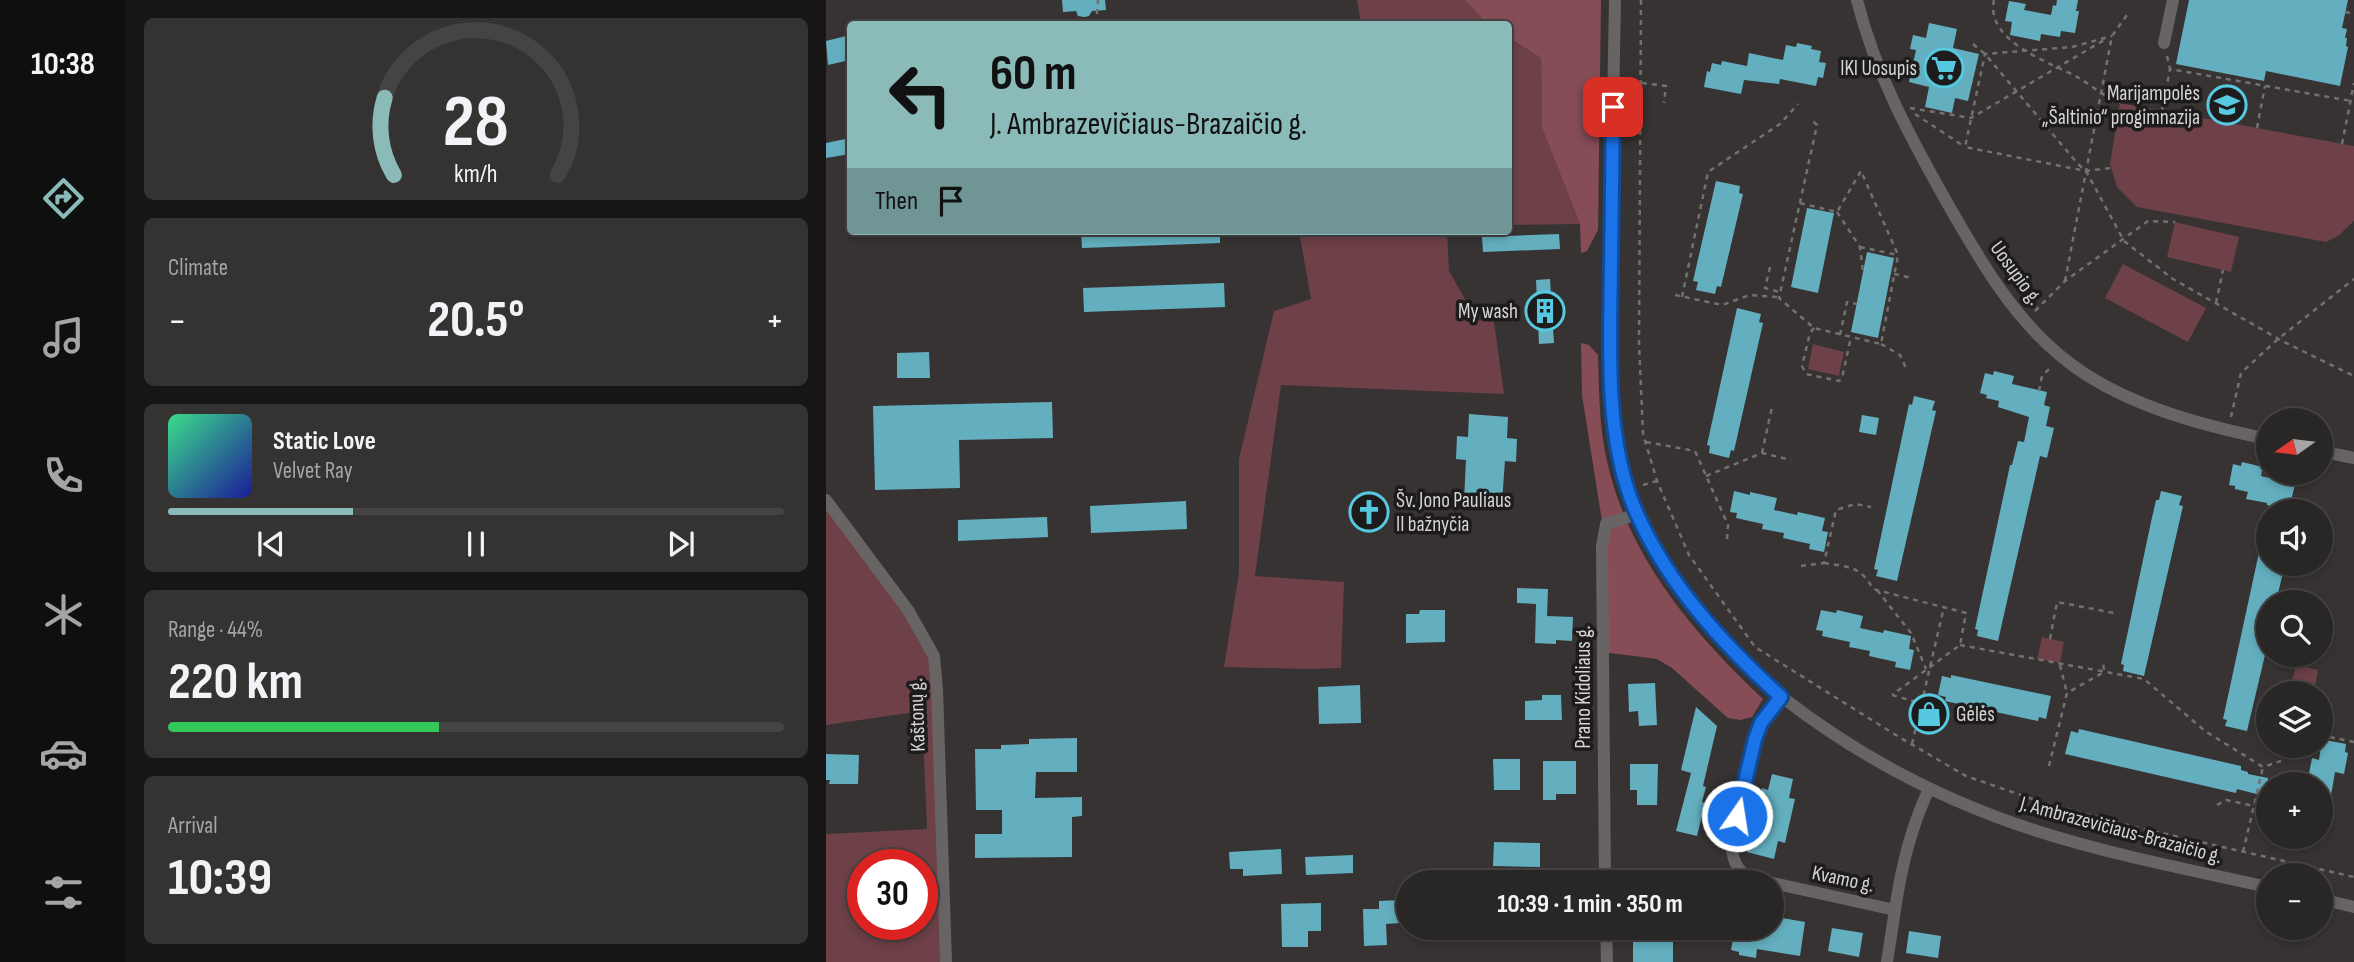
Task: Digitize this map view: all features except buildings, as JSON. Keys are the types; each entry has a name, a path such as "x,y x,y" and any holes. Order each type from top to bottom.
{"street":[{"name":"J. Ambrazevičiaus-Brazaičio g.","path":"1615,0 1612,391 1621,460 1637,513 1658,555 1691,604 1738,657 1781,697 1928,789 2017,824 2076,842 2256,884"},
{"name":"Uosupio g.","path":"1857,0 1886,87 1961,226 2011,303 2061,357 2110,389 2220,429 2256,436"},
{"path":"2164,43 2173,0"},
{"path":"2333,454 2354,458"},
{"name":"Kaštonų g.","path":"826,500 908,610 934,656 946,962"},
{"name":"Prano Kidoliaus g.","path":"1605,870 1602,546 1606,524 1637,513"},
{"path":"1739,870 1732,856 1731,842 1755,739 1761,723 1781,697"},
{"path":"1895,910 1900,876 1916,817 1928,789"},
{"name":"Kvamo g.","path":"1784,885 1895,910 1887,962"},
{"path":"2333,902 2354,907"},
{"path":"1606,940 1606,962"}],"path":[{"path":"1096,21 1098,0"},
{"path":"1641,0 1639,344 1643,434 1657,481 1689,555 1755,647 1911,745 1966,776 2041,802 2135,827 2354,877"},
{"path":"1994,0 1992,12 2002,30 2024,51 2059,67 2120,103"},
{"path":"2065,281 2112,36 2129,12"},
{"path":"2345,12 2354,14"},
{"path":"1985,54 2072,47 2112,36"},
{"path":"2110,168 2086,171 1965,147 1907,109 1971,118 2112,36"},
{"path":"2162,111 2170,69 2164,43"},
{"path":"1973,44 1985,54 2086,171 2123,238 2173,279 2278,339 2354,376"},
{"path":"1965,147 1985,54"},
{"path":"2170,69 2351,101"},
{"path":"1640,82 1666,86 1664,103"},
{"path":"2342,144 2354,83"},
{"path":"2257,128 2265,86"},
{"path":"1682,297 1708,172 1780,124 1798,104"},
{"path":"1779,298 1817,125 1810,118"},
{"path":"1837,212 1861,171 1898,255 1881,344"},
{"path":"1800,203 1837,212 1860,247 1863,272"},
{"path":"2036,310 2065,281 2148,221 2175,222"},
{"path":"1860,247 1898,255"},
{"path":"1770,267 1765,288 1780,292"},
{"path":"2216,303 2222,270"},
{"path":"1894,274 1912,278"},
{"path":"2231,419 2241,373 2278,339 2354,279"},
{"path":"1675,295 1722,305 1750,295 1779,298 1814,328 1881,344 1900,355 1906,368"},
{"path":"1840,335 1847,302 1857,304"},
{"path":"1814,328 1810,333 1802,366 1807,374 1839,381 1842,378 1851,337"},
{"path":"2039,391 2042,376 2061,357"},
{"path":"1762,453 1772,407"},
{"path":"1646,442 1695,451 1728,525 1727,541"},
{"path":"1706,475 1762,453 1791,460"},
{"path":"1824,563 1836,510 1855,504 1871,507"},
{"path":"1801,566 1824,563 1857,569 1867,578 1873,589 1966,613 1960,645 1892,695 1938,708 1939,715"},
{"path":"1877,590 1911,633 1928,668"},
{"path":"2050,639 2057,602 2114,613"},
{"path":"1911,745 1944,607"},
{"path":"1960,645 2144,679 2205,731 2263,767"},
{"path":"2104,661 2104,672"},
{"path":"2049,766 2067,692 2060,664"},
{"path":"2067,692 2104,672"},
{"path":"2333,738 2354,742"},
{"path":"2263,767 2281,761"},
{"path":"2243,852 2263,767"},
{"path":"2217,805 2226,800 2254,806"}],"shaded area":[{"path":"1357,0 1465,0 1484,21 1360,21"},
{"path":"1465,0 1601,0 1598,230 1587,251 1581,253 1580,224 1542,128 1541,58 1512,40 1512,21 1484,21"},
{"path":"1512,40 1541,58 1542,128 1580,224 1512,225"},
{"path":"2120,103 2354,146 2354,221 2338,236 2326,242 2137,207 2117,187 2110,164"},
{"path":"2175,222 2239,237 2231,272 2167,257"},
{"path":"1300,235 1447,235 1449,271 1477,320 1494,322 1504,394 1281,385 1255,576 1344,582 1341,668 1224,667 1239,573 1239,459 1274,311 1311,299"},
{"path":"2123,264 2206,308 2188,342 2105,298"},
{"path":"1581,343 1589,345 1598,355 1604,446 1613,484 1626,520 1662,585 1685,616 1709,645 1763,699 1752,717 1740,720 1728,718 1672,668 1657,659 1603,652 1602,521 1582,395"},
{"path":"1813,344 1844,352 1839,376 1808,369"},
{"path":"826,500 934,656 946,962 826,962 826,834 927,829 922,711 826,725"},
{"path":"2042,637 2064,642 2060,663 2037,659"},
{"path":"2296,667 2318,670 2316,681 2292,681"}],"waterway":[{"path":"1589,696 1589,735"}],"place":[{"name":"IKI Uosupis","path":"1944,68"},
{"name":"Marijampolės „Šaltinio“ progimnazija","path":"2227,105"},
{"name":"My wash","path":"1545,311"},
{"name":"Šv. Jono Pauliaus II bažnyčia","path":"1369,512"},
{"name":"Gėlės","path":"1929,714"}],"route":[{"path":"1613,107 1611,355 1616,433 1628,489 1658,555 1691,604 1738,657 1781,697 1761,723 1755,739 1737,816"}]}
